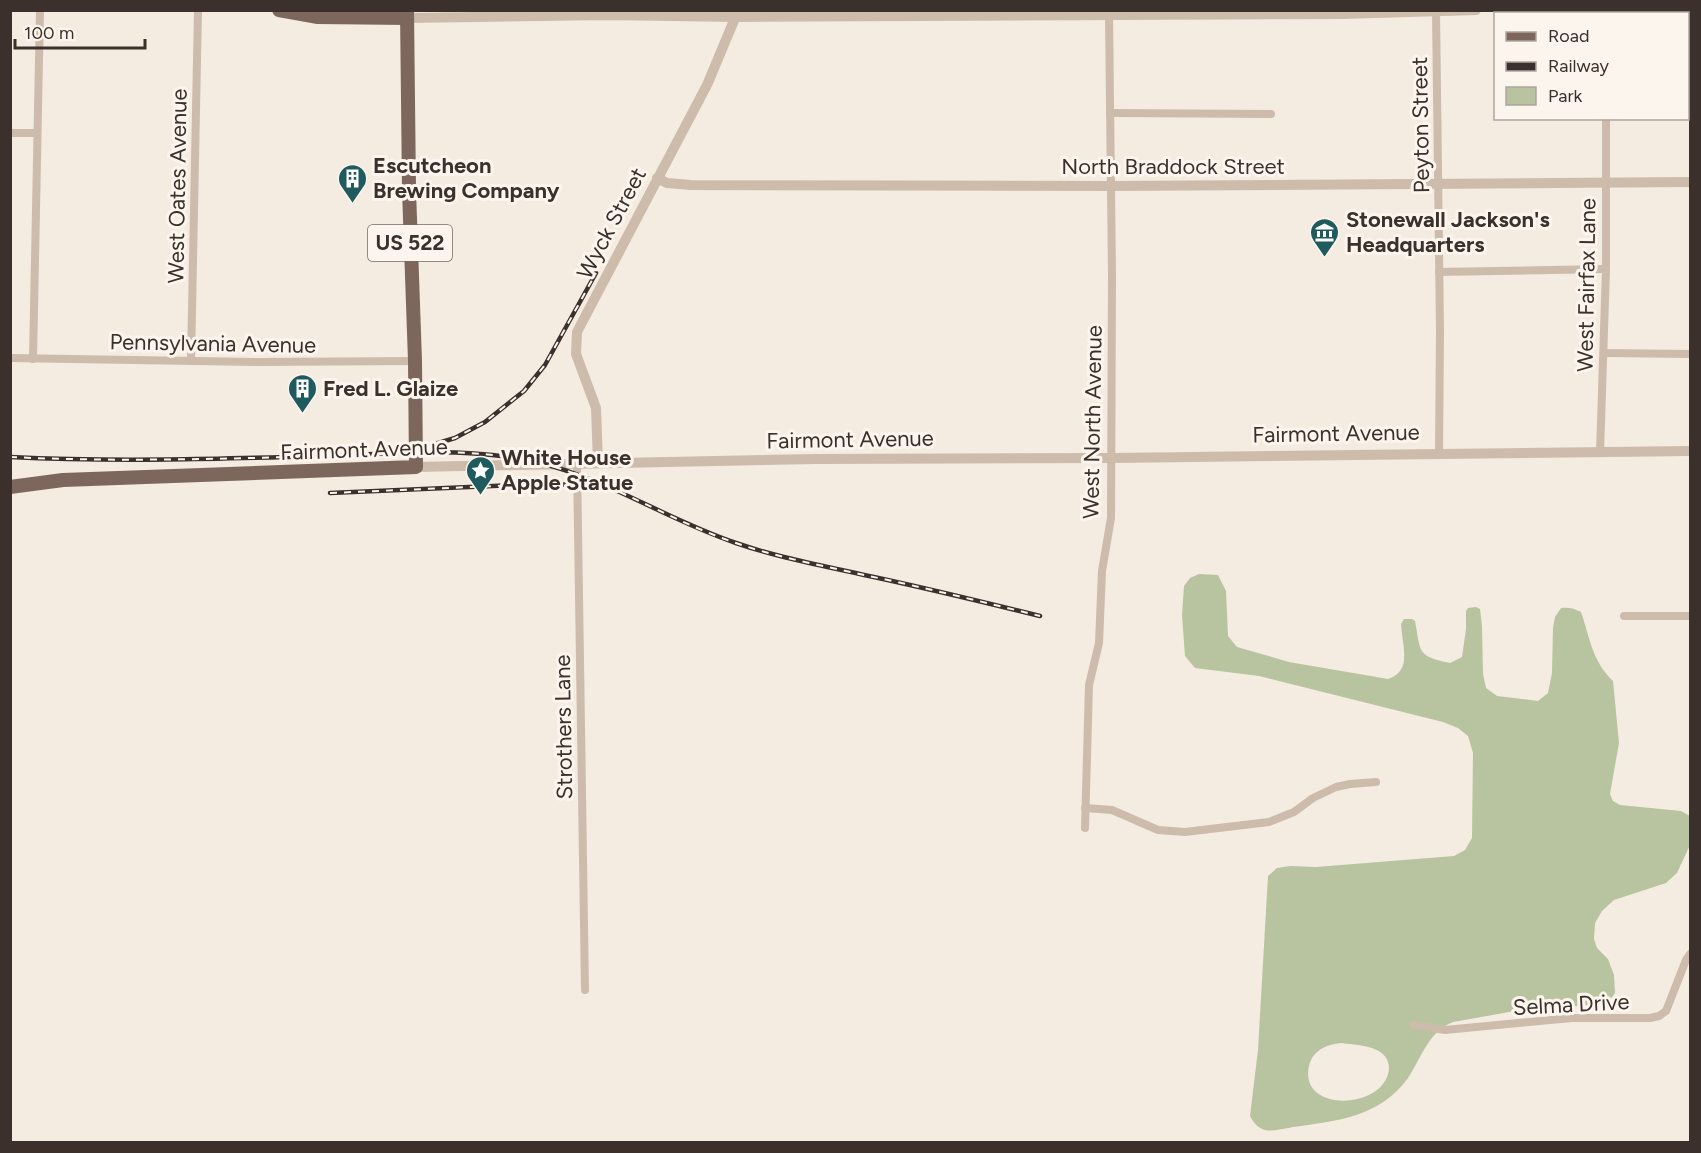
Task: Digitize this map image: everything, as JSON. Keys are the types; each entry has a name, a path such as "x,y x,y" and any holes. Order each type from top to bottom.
{"main road":[{"path":"279,10 318,17 407,14"},
{"name":"US 522","path":"407,14 409,221 415,361 416,467"},
{"name":"Fairmont Avenue","path":"10,487 63,480 416,467"}],"street":[{"path":"33,359 40,10"},
{"name":"West Oates Avenue","path":"191,361 198,10"},
{"path":"407,14 1109,15 1123,13 1476,10"},
{"name":"Peyton Street","path":"1436,11 1439,453"},
{"name":"Wyck Street","path":"598,463 596,408 576,354 575,339 585,314 707,85 736,14"},
{"name":"West North Avenue","path":"1085,828 1089,685 1099,644 1102,571 1111,518 1109,15"},
{"path":"1110,113 1271,114"},
{"name":"West Fairfax Lane","path":"1600,453 1606,269 1606,120"},
{"path":"10,133 37,133"},
{"name":"North Braddock Street","path":"657,178 667,183 691,185 1111,186 1690,182"},
{"path":"1439,272 1606,269"},
{"path":"1604,353 1690,354"},
{"name":"Pennsylvania Avenue","path":"10,358 415,361"},
{"name":"Fairmont Avenue","path":"416,467 816,459 1690,451"},
{"name":"Strothers Lane","path":"577,464 585,990"},
{"path":"1624,616 1690,616"},
{"path":"1085,808 1112,810 1158,830 1185,832 1269,822 1293,812 1313,798 1336,787 1377,782"},
{"name":"Selma Drive","path":"1414,1025 1445,1030 1572,1018 1623,1019 1659,1016 1666,1011 1690,954"}],"green space":[{"path":"1199,574 1218,575 1226,591 1228,636 1237,647 1289,662 1388,679 1401,670 1403,664 1401,624 1404,619 1415,621 1420,646 1426,655 1450,663 1462,657 1466,611 1468,608 1476,607 1480,609 1483,674 1486,688 1497,696 1538,701 1548,693 1552,673 1555,617 1561,608 1571,608 1581,612 1596,657 1613,681 1619,743 1610,794 1613,801 1620,805 1681,811 1690,816 1690,845 1677,873 1666,883 1614,900 1602,911 1595,923 1594,939 1597,948 1608,959 1614,975 1615,993 1610,1000 1602,1004 1515,1011 1453,1022 1444,1026 1431,1039 1408,1078 1397,1091 1371,1109 1341,1119 1274,1130 1263,1130 1254,1123 1250,1116 1258,1050 1268,876 1277,868 1290,866 1316,867 1454,856 1465,850 1472,838 1473,753 1468,736 1458,728 1443,722 1259,676 1195,668 1185,656 1182,615 1184,586 1190,578","holes":["1340,1043 1370,1048 1383,1054 1389,1067 1385,1081 1375,1091 1361,1098 1345,1101 1329,1099 1317,1093 1309,1082 1311,1060 1321,1049"]}],"railway":[{"path":"425,447 455,438 485,422 524,391 545,365 596,273"},
{"path":"10,457 166,460 439,452 509,457 540,463 598,482 679,520 752,548 1040,616"},
{"path":"330,493 542,484 578,485 601,489"}],"place":[{"name":"Escutcheon Brewing Company","path":"352,204"},
{"name":"Stonewall Jackson's Headquarters","path":"1325,258"},
{"name":"Fred L. Glaize","path":"302,414"},
{"name":"White House Apple Statue","path":"480,496"}]}
